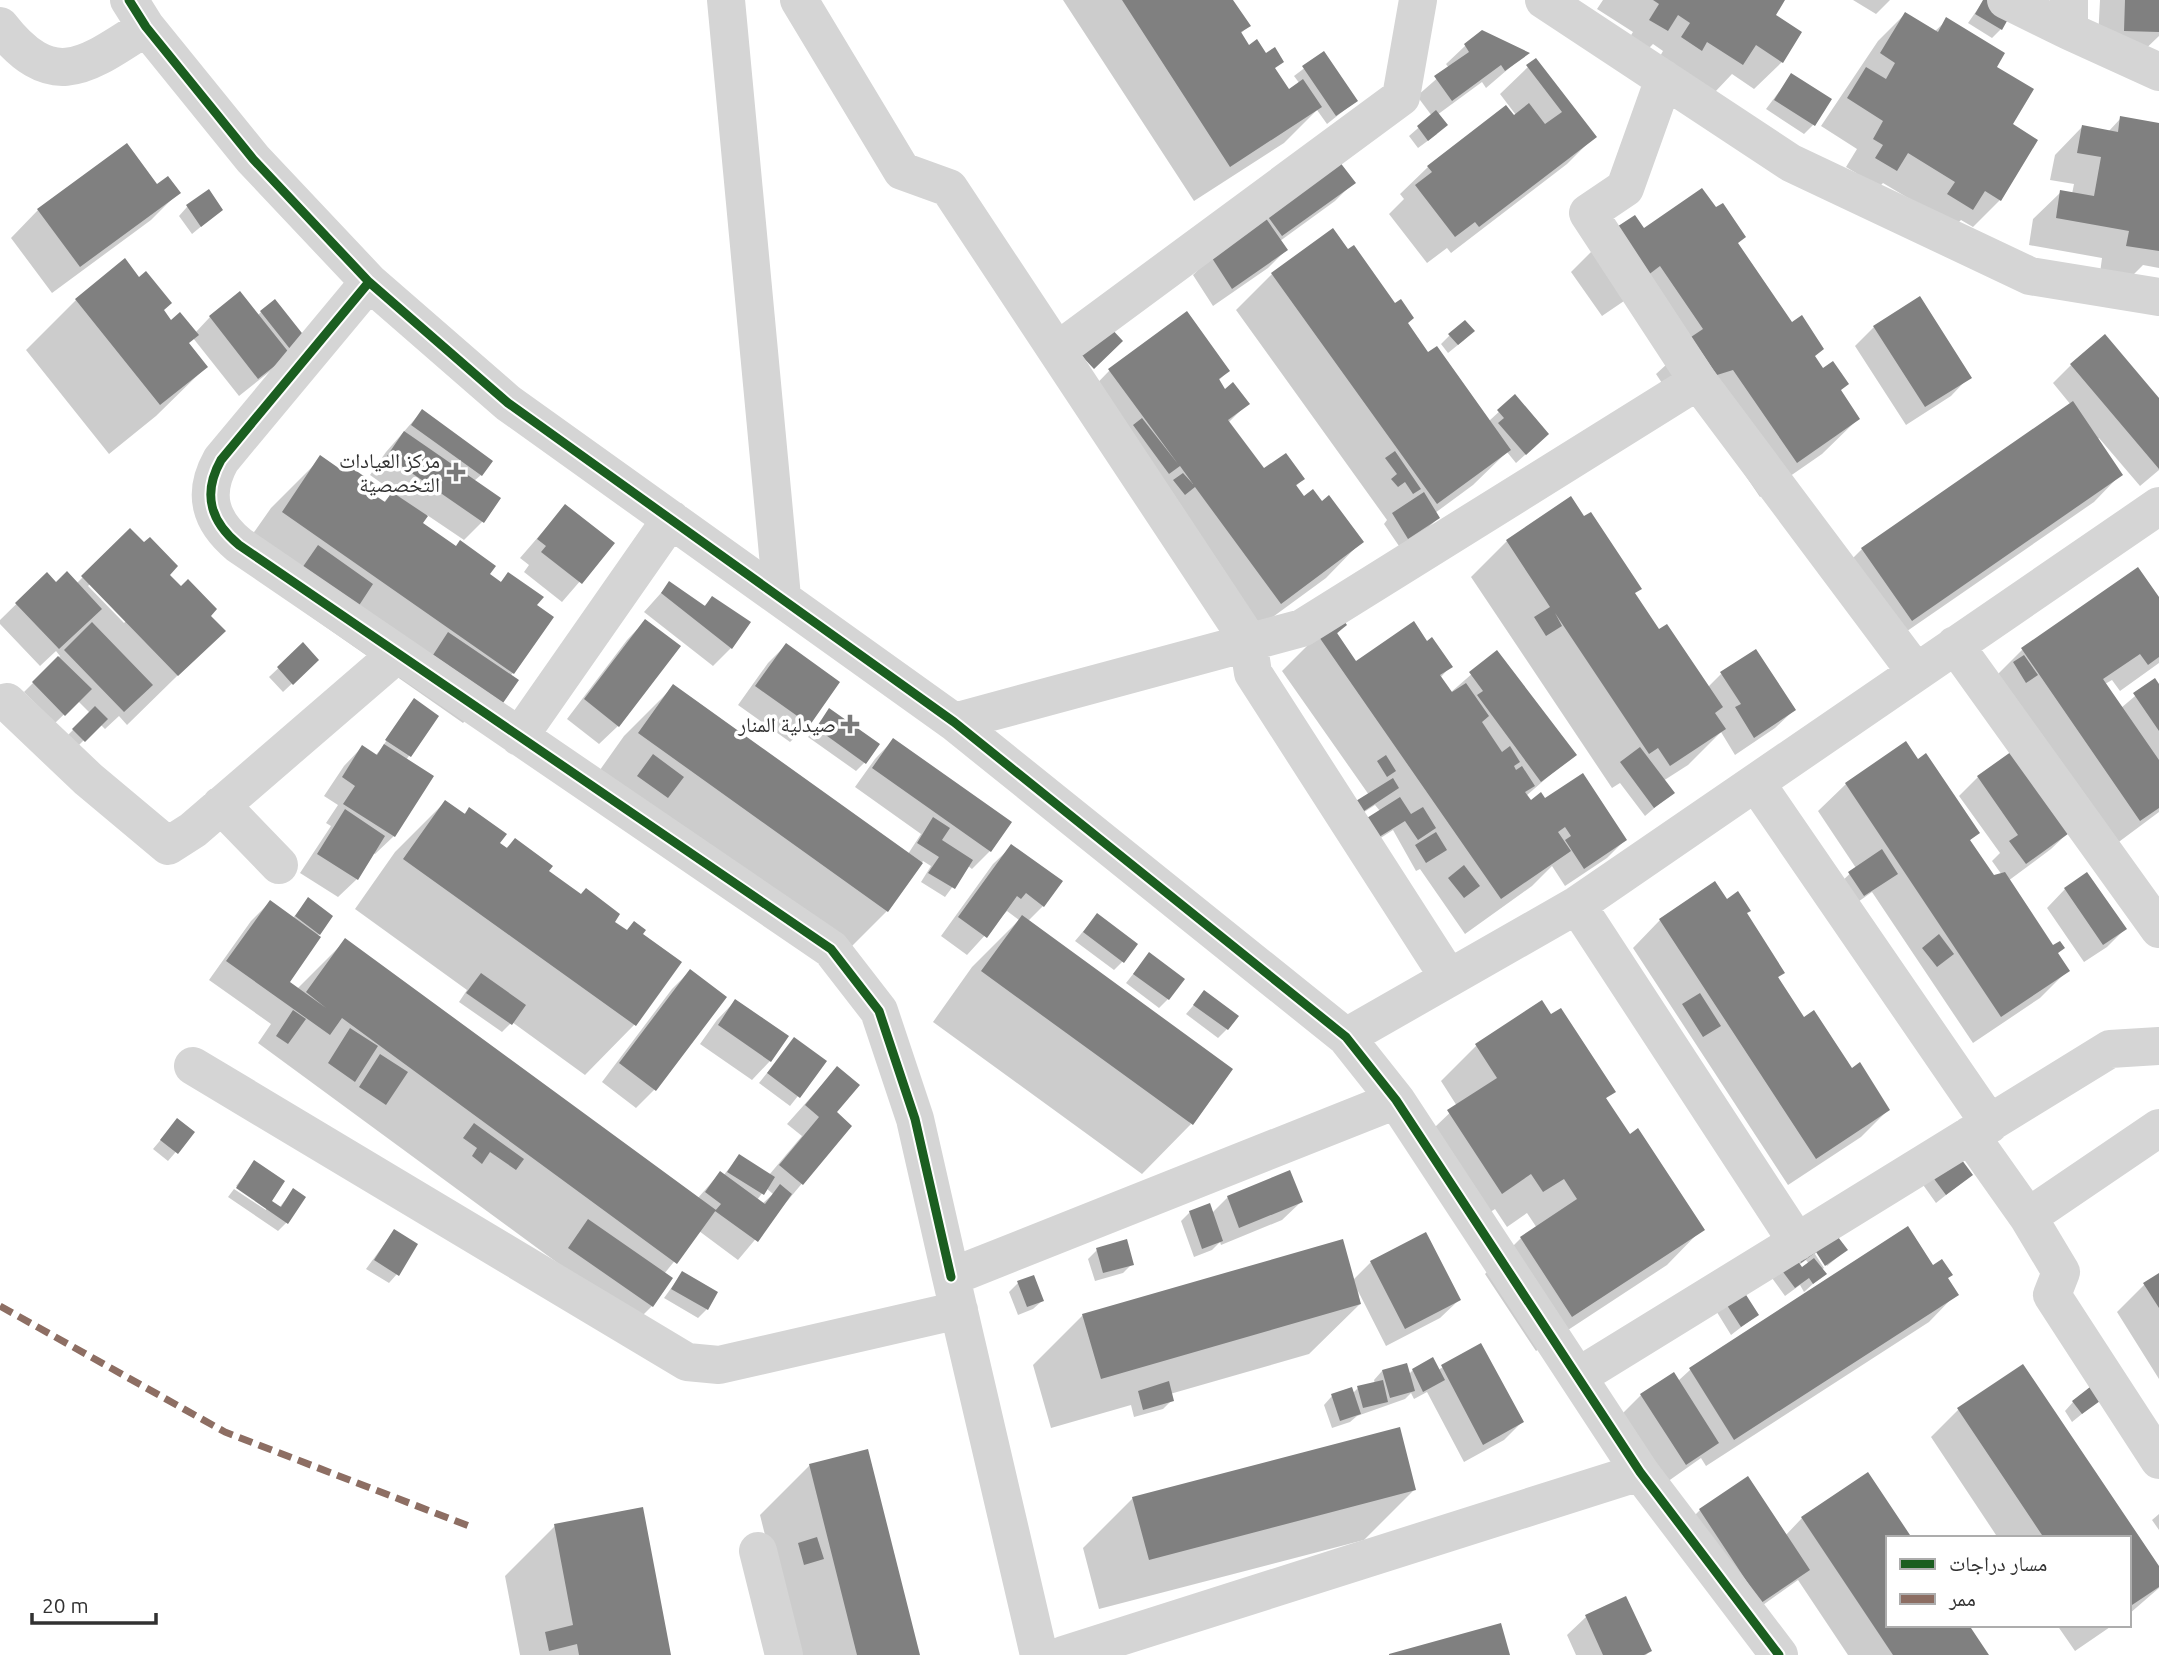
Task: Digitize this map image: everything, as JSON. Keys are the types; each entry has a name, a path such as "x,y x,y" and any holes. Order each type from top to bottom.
{"street":[{"path":"726,0 782,597"},
{"path":"799,0 902,171 949,188 1248,640 1252,673 1449,978"},
{"path":"1057,351 1401,97 1418,0"},
{"path":"1544,0 1791,163 2030,275 2159,297"},
{"path":"2006,0 2069,16 2159,72"},
{"path":"0,26 12,41 38,63 62,69 94,61 138,13 253,159 369,282 508,403 954,722 1346,1037 1396,1100 1640,1472 1779,1655"},
{"path":"1664,79 1625,188 1588,213 1698,381 1915,671"},
{"path":"369,282 221,460 214,472 209,500 219,526 239,545 831,949 879,1011 915,1119 1039,1655"},
{"path":"954,722 1248,640 1302,628 1698,381"},
{"path":"1346,1037 1577,905 2159,506"},
{"path":"519,737 671,519"},
{"path":"1955,645 2159,929"},
{"path":"7,702 88,779 168,846 221,805 397,654"},
{"path":"1756,782 1980,1129 2061,1272 2052,1295 2159,1460"},
{"path":"221,805 279,865"},
{"path":"1577,905 1797,1242"},
{"path":"1579,1376 2110,1049 2159,1046"},
{"path":"193,1066 687,1362 719,1365 955,1294 1396,1100"},
{"path":"2028,1217 2159,1128"},
{"path":"1063,1655 1640,1472"},
{"path":"758,1551 784,1655"},
{"path":"1743,1608 1756,1655"}],"building":[{"path":"1122,0 1233,0 1251,26 1241,32 1249,45 1257,39 1266,53 1275,47 1284,62 1275,68 1289,89 1303,79 1322,107 1230,167"},
{"path":"1653,0 1785,0 1776,15 1802,32 1783,63 1756,45 1743,65 1707,42 1702,51 1681,37 1690,23 1678,15 1668,31 1649,20 1659,4"},
{"path":"1983,0 1991,0 2012,12 2002,30 1975,14"},
{"path":"2125,0 2159,0 2159,32 2124,31"},
{"path":"1905,12 1938,32 1946,17 2005,53 1997,67 2034,89 2013,124 2038,140 2001,201 1985,191 1973,210 1947,194 1955,182 1908,153 1897,171 1875,158 1883,145 1873,139 1883,121 1847,98 1866,67 1886,79 1895,63 1880,53"},
{"path":"1482,30 1530,53 1505,71 1501,65 1452,101 1434,76 1469,52 1464,44"},
{"path":"1324,51 1358,101 1336,116 1302,66"},
{"path":"1536,58 1597,137 1479,227 1475,222 1455,237 1415,185 1432,172 1427,166 1506,105 1514,115 1529,103 1545,124 1562,112 1526,65"},
{"path":"1791,73 1832,99 1815,126 1774,100"},
{"path":"1436,110 1448,125 1428,141 1417,126"},
{"path":"2120,116 2159,123 2159,251 2126,246 2129,231 2056,218 2060,190 2094,196 2101,157 2077,153 2082,125 2118,132"},
{"path":"127,143 157,184 168,176 181,193 80,267 37,209"},
{"path":"1339,161 1356,183 1282,236 1266,214"},
{"path":"1702,188 1716,207 1723,203 1746,237 1738,243 1792,322 1802,315 1824,349 1815,356 1823,368 1833,361 1849,384 1841,390 1860,419 1797,463 1733,370 1717,375 1691,337 1703,329 1660,266 1639,282 1606,234 1635,215 1644,228"},
{"path":"209,189 223,210 201,227 186,205"},
{"path":"1265,217 1288,250 1232,289 1210,255"},
{"path":"1333,228 1348,249 1354,245 1395,303 1401,299 1414,318 1408,323 1428,352 1437,346 1511,450 1437,504 1271,273"},
{"path":"125,258 139,277 146,271 172,303 164,310 171,320 180,312 199,335 189,343 208,367 160,405 75,299"},
{"path":"240,291 290,354 258,379 209,316"},
{"path":"1920,296 1972,378 1925,407 1873,326"},
{"path":"275,299 309,342 294,354 260,311"},
{"path":"1187,311 1230,371 1219,379 1225,389 1233,382 1250,404 1228,420 1264,468 1286,453 1305,479 1296,485 1304,496 1313,489 1322,501 1329,495 1364,542 1281,604 1195,487 1185,495 1173,480 1183,473 1193,484 1180,466 1169,474 1133,425 1142,418 1178,464 1108,369"},
{"path":"1465,320 1475,331 1458,345 1448,334"},
{"path":"1108,325 1123,341 1094,369 1079,353"},
{"path":"2105,334 2159,398 2159,469 2070,364"},
{"path":"1515,394 1549,434 1526,455 1498,423 1504,418 1497,410"},
{"path":"2073,401 2123,475 1912,621 1861,548"},
{"path":"422,409 493,461 482,476 411,425"},
{"path":"404,431 501,498 484,523 387,456"},
{"path":"1395,451 1421,489 1413,494 1405,482 1398,487 1391,479 1397,474 1385,458"},
{"path":"320,455 340,469 345,463 378,486 373,494 385,502 392,492 428,516 423,523 456,546 460,540 496,566 490,574 501,582 508,572 544,597 537,605 554,617 514,674 282,512"},
{"path":"1424,492 1440,518 1408,539 1392,513"},
{"path":"1571,496 1584,516 1591,512 1642,589 1635,593 1659,629 1667,624 1723,707 1715,713 1726,729 1670,766 1658,748 1649,754 1555,613 1562,626 1546,636 1534,617 1550,607 1506,540"},
{"path":"565,504 615,543 582,584 541,552 546,546 537,539"},
{"path":"130,528 144,542 150,537 178,566 170,575 181,586 188,579 217,609 211,616 226,631 178,676 81,576"},
{"path":"318,545 373,584 358,607 302,568"},
{"path":"2138,567 2159,597 2159,657 2148,665 2140,654 2103,679 2159,760 2159,808 2140,821 2021,648"},
{"path":"67,571 102,609 59,649 15,603 47,572 56,582"},
{"path":"669,581 705,606 712,596 751,622 732,649 661,593"},
{"path":"1341,617 1347,625 1337,633 1356,661 1414,621 1427,641 1432,637 1453,667 1440,675 1452,692 1466,683 1489,716 1482,722 1502,752 1510,746 1520,762 1514,766 1516,770 1522,766 1535,786 1525,792 1531,800 1541,792 1545,798 1583,773 1627,840 1584,869 1565,840 1571,836 1565,827 1558,832 1571,851 1501,899 1317,634"},
{"path":"645,619 681,646 619,727 584,699"},
{"path":"92,622 153,685 124,712 64,650"},
{"path":"448,632 519,680 503,703 433,655"},
{"path":"303,642 319,660 293,685 277,667"},
{"path":"786,643 840,682 810,725 755,686"},
{"path":"1756,649 1796,710 1754,738 1735,707 1741,704 1720,672"},
{"path":"1497,650 1577,755 1541,782 1477,695 1483,691 1469,672"},
{"path":"2024,655 2038,675 2026,683 2013,662"},
{"path":"58,656 92,689 65,716 32,682"},
{"path":"2155,678 2159,684 2159,731 2133,693"},
{"path":"673,684 923,863 888,912 638,733"},
{"path":"414,698 439,716 411,757 385,740"},
{"path":"95,706 108,719 85,742 72,729"},
{"path":"829,708 880,744 866,764 816,728"},
{"path":"893,738 1012,822 991,852 872,768"},
{"path":"1906,741 1918,759 1926,753 1980,833 1970,840 1994,875 2005,872 2053,945 2060,941 2065,948 2058,953 2070,971 2001,1017 1845,783"},
{"path":"384,744 434,776 395,837 343,804 355,786 342,777 362,745 377,755"},
{"path":"1640,747 1675,793 1654,808 1620,762"},
{"path":"2015,749 2072,831 2026,864 2009,841 2018,835 1977,776"},
{"path":"653,754 684,777 668,798 637,776"},
{"path":"1386,755 1396,771 1387,777 1377,761"},
{"path":"1393,778 1399,788 1358,815 1351,804"},
{"path":"1400,797 1411,814 1423,807 1436,828 1418,840 1405,821 1371,842 1359,823"},
{"path":"445,800 465,814 469,807 507,834 500,843 507,848 515,838 553,866 549,871 581,894 586,888 620,914 615,922 627,930 634,921 646,930 643,934 682,962 636,1026 403,859"},
{"path":"345,809 385,836 358,880 317,854"},
{"path":"933,817 950,828 942,840 973,860 955,889 928,873 939,857 917,843"},
{"path":"1436,832 1447,850 1426,863 1415,845"},
{"path":"1011,844 1063,881 1044,907 1026,893 1021,899 1017,896 987,938 958,917"},
{"path":"1882,849 1898,874 1864,896 1848,872"},
{"path":"1464,865 1480,886 1464,898 1448,878"},
{"path":"2087,872 2127,929 2103,945 2064,888"},
{"path":"1715,881 1727,899 1738,891 1751,911 1747,913 1785,973 1778,977 1804,1017 1814,1010 1852,1068 1860,1062 1890,1110 1816,1159 1659,919"},
{"path":"308,897 333,916 320,935 295,916"},
{"path":"270,900 321,937 290,982 326,1008 306,992 345,938 716,1210 677,1264 342,1018 330,1035 226,961"},
{"path":"1097,913 1138,944 1124,963 1083,932"},
{"path":"1022,915 1233,1069 1193,1125 981,971"},
{"path":"1939,934 1954,954 1937,967 1922,948"},
{"path":"1149,952 1185,979 1169,1000 1133,974"},
{"path":"690,969 727,997 656,1091 619,1063"},
{"path":"481,973 526,1005 512,1025 466,993"},
{"path":"1204,990 1239,1016 1228,1030 1193,1005"},
{"path":"1700,993 1721,1026 1703,1037 1682,1004"},
{"path":"735,999 789,1036 771,1062 718,1025"},
{"path":"1542,1000 1551,1014 1561,1008 1616,1092 1606,1098 1630,1134 1638,1128 1705,1230 1572,1317 1520,1237 1577,1199 1564,1179 1543,1192 1531,1174 1502,1194 1447,1110 1497,1078 1475,1044"},
{"path":"293,1010 306,1019 288,1044 276,1036"},
{"path":"350,1028 378,1046 355,1082 328,1063"},
{"path":"794,1037 827,1061 800,1098 767,1073"},
{"path":"380,1054 408,1072 386,1105 359,1087"},
{"path":"837,1066 860,1085 837,1112 852,1126 803,1185 779,1165 819,1117 805,1105"},
{"path":"177,1118 195,1132 178,1154 160,1140"},
{"path":"474,1123 524,1159 516,1170 490,1152 482,1164 472,1156 477,1148 463,1138"},
{"path":"1956,1152 1973,1175 1946,1195 1929,1172"},
{"path":"739,1154 775,1177 764,1195 727,1172"},
{"path":"254,1160 285,1181 272,1201 281,1207 293,1188 306,1197 288,1224 236,1188"},
{"path":"1290,1170 1303,1202 1239,1228 1227,1196"},
{"path":"720,1171 765,1204 780,1184 792,1194 758,1242 715,1211 721,1204 705,1192"},
{"path":"1210,1203 1223,1241 1202,1249 1189,1211"},
{"path":"588,1219 673,1278 653,1307 568,1248"},
{"path":"1908,1226 1933,1265 1942,1259 1953,1275 1948,1278 1959,1295 1734,1440 1689,1368"},
{"path":"394,1229 418,1244 399,1276 374,1260"},
{"path":"1426,1232 1461,1300 1405,1329 1370,1261"},
{"path":"1838,1237 1848,1250 1825,1266 1816,1252 1801,1263 1795,1254"},
{"path":"1127,1239 1134,1265 1103,1273 1096,1248"},
{"path":"1343,1239 1361,1304 1101,1379 1082,1314"},
{"path":"1795,1257 1802,1267 1814,1258 1827,1274 1813,1284 1809,1278 1795,1288 1780,1268"},
{"path":"682,1271 718,1292 708,1310 671,1289"},
{"path":"2159,1273 2159,1308 2143,1283"},
{"path":"1034,1275 1044,1301 1027,1307 1017,1281"},
{"path":"1741,1287 1759,1315 1741,1327 1723,1299"},
{"path":"1481,1343 1524,1422 1483,1445 1441,1365"},
{"path":"1433,1357 1445,1380 1423,1392 1412,1369"},
{"path":"1407,1363 1415,1391 1390,1398 1382,1370"},
{"path":"2023,1364 2159,1566 2159,1587 2131,1606 2131,1536 2043,1536 1957,1408"},
{"path":"1674,1372 1719,1443 1686,1465 1640,1394"},
{"path":"1383,1380 1388,1402 1363,1408 1357,1386"},
{"path":"1169,1381 1174,1401 1143,1410 1138,1391"},
{"path":"1352,1387 1361,1414 1340,1421 1331,1394"},
{"path":"2090,1387 2100,1401 2082,1414 2072,1401"},
{"path":"1400,1427 1416,1490 1149,1560 1132,1497"},
{"path":"868,1449 920,1655 857,1655 809,1464"},
{"path":"1868,1472 1911,1536 1886,1536 1886,1627 1970,1627 1989,1655 1893,1655 1801,1517"},
{"path":"1748,1476 1810,1570 1761,1603 1699,1509"},
{"path":"643,1507 671,1655 579,1655 577,1644 549,1651 545,1632 573,1625 554,1524"},
{"path":"817,1537 824,1559 804,1565 798,1543"},
{"path":"1626,1596 1652,1651 1644,1655 1603,1655 1585,1615"},
{"path":"1501,1623 1510,1655 1389,1655 1389,1654"}],"marked path":[{"path":"0,1306 225,1432 469,1526"}],"cycle path":[{"path":"129,0 146,27 253,159 369,282 508,403 954,722 1346,1037 1396,1100 1640,1472 1779,1655"},
{"path":"369,282 221,460 215,472 211,496 212,506 221,526 239,545 831,949 879,1011 915,1119 951,1277"}],"place":[{"name":"مركز العيادات التخصصية","path":"456,472"},
{"name":"صيدلية المنار","path":"850,724"}]}
